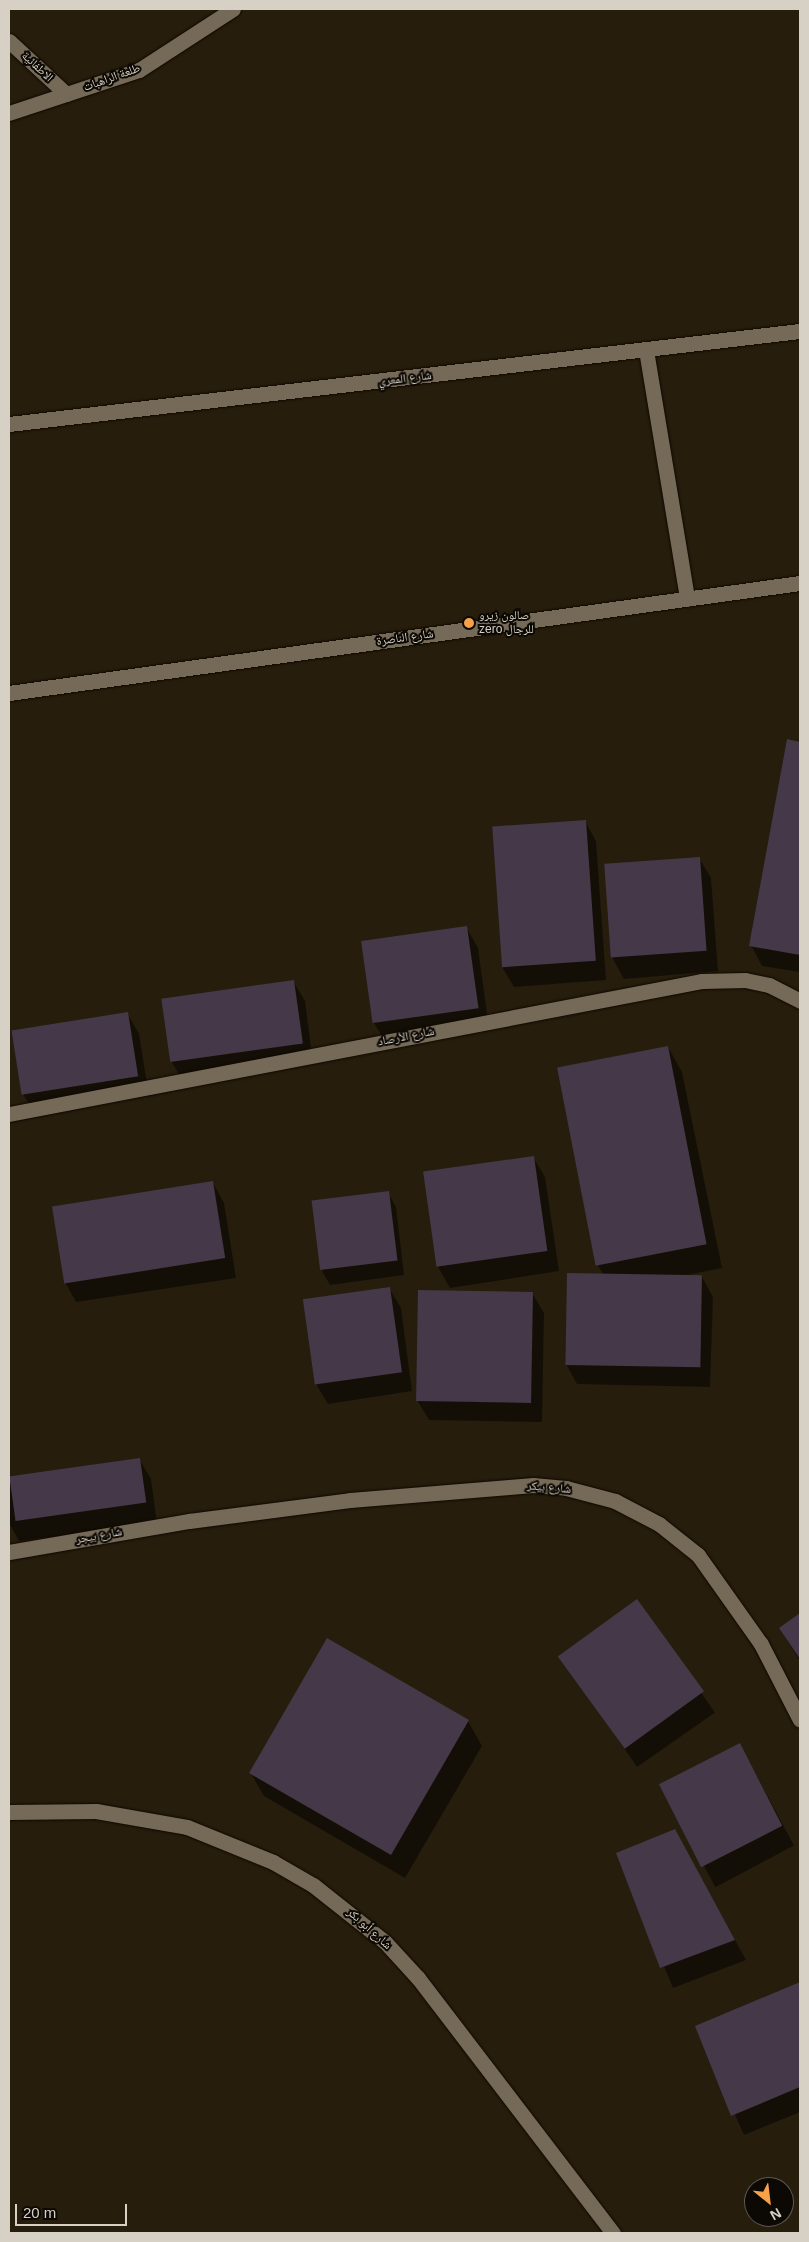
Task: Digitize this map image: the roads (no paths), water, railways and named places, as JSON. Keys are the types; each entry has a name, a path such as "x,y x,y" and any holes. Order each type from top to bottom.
{"street":[{"name":"طلعة الراهبات","path":"9,113 139,70 232,9"},
{"name":"الاطفائية","path":"9,41 66,94"},
{"name":"شارع المعري","path":"9,424 800,331"},
{"path":"646,350 687,599"},
{"name":"شارع الناصرة","path":"9,693 800,583"},
{"name":"شارع الأرصاد","path":"9,1114 702,981 745,980 769,985 800,1001"},
{"name":"شارع بيكر","path":"189,1521 350,1500 533,1485 615,1501 659,1524 698,1555 718,1579 761,1644 800,1720"},
{"name":"شارع بيجر","path":"9,1552 189,1521"},
{"name":"شارع أبو بكر","path":"9,1812 96,1811 186,1827 273,1862 313,1885 386,1942 418,1978 613,2233"}],"place":[{"name":"صالون زيرو zero للرجال","path":"469,623"}]}
